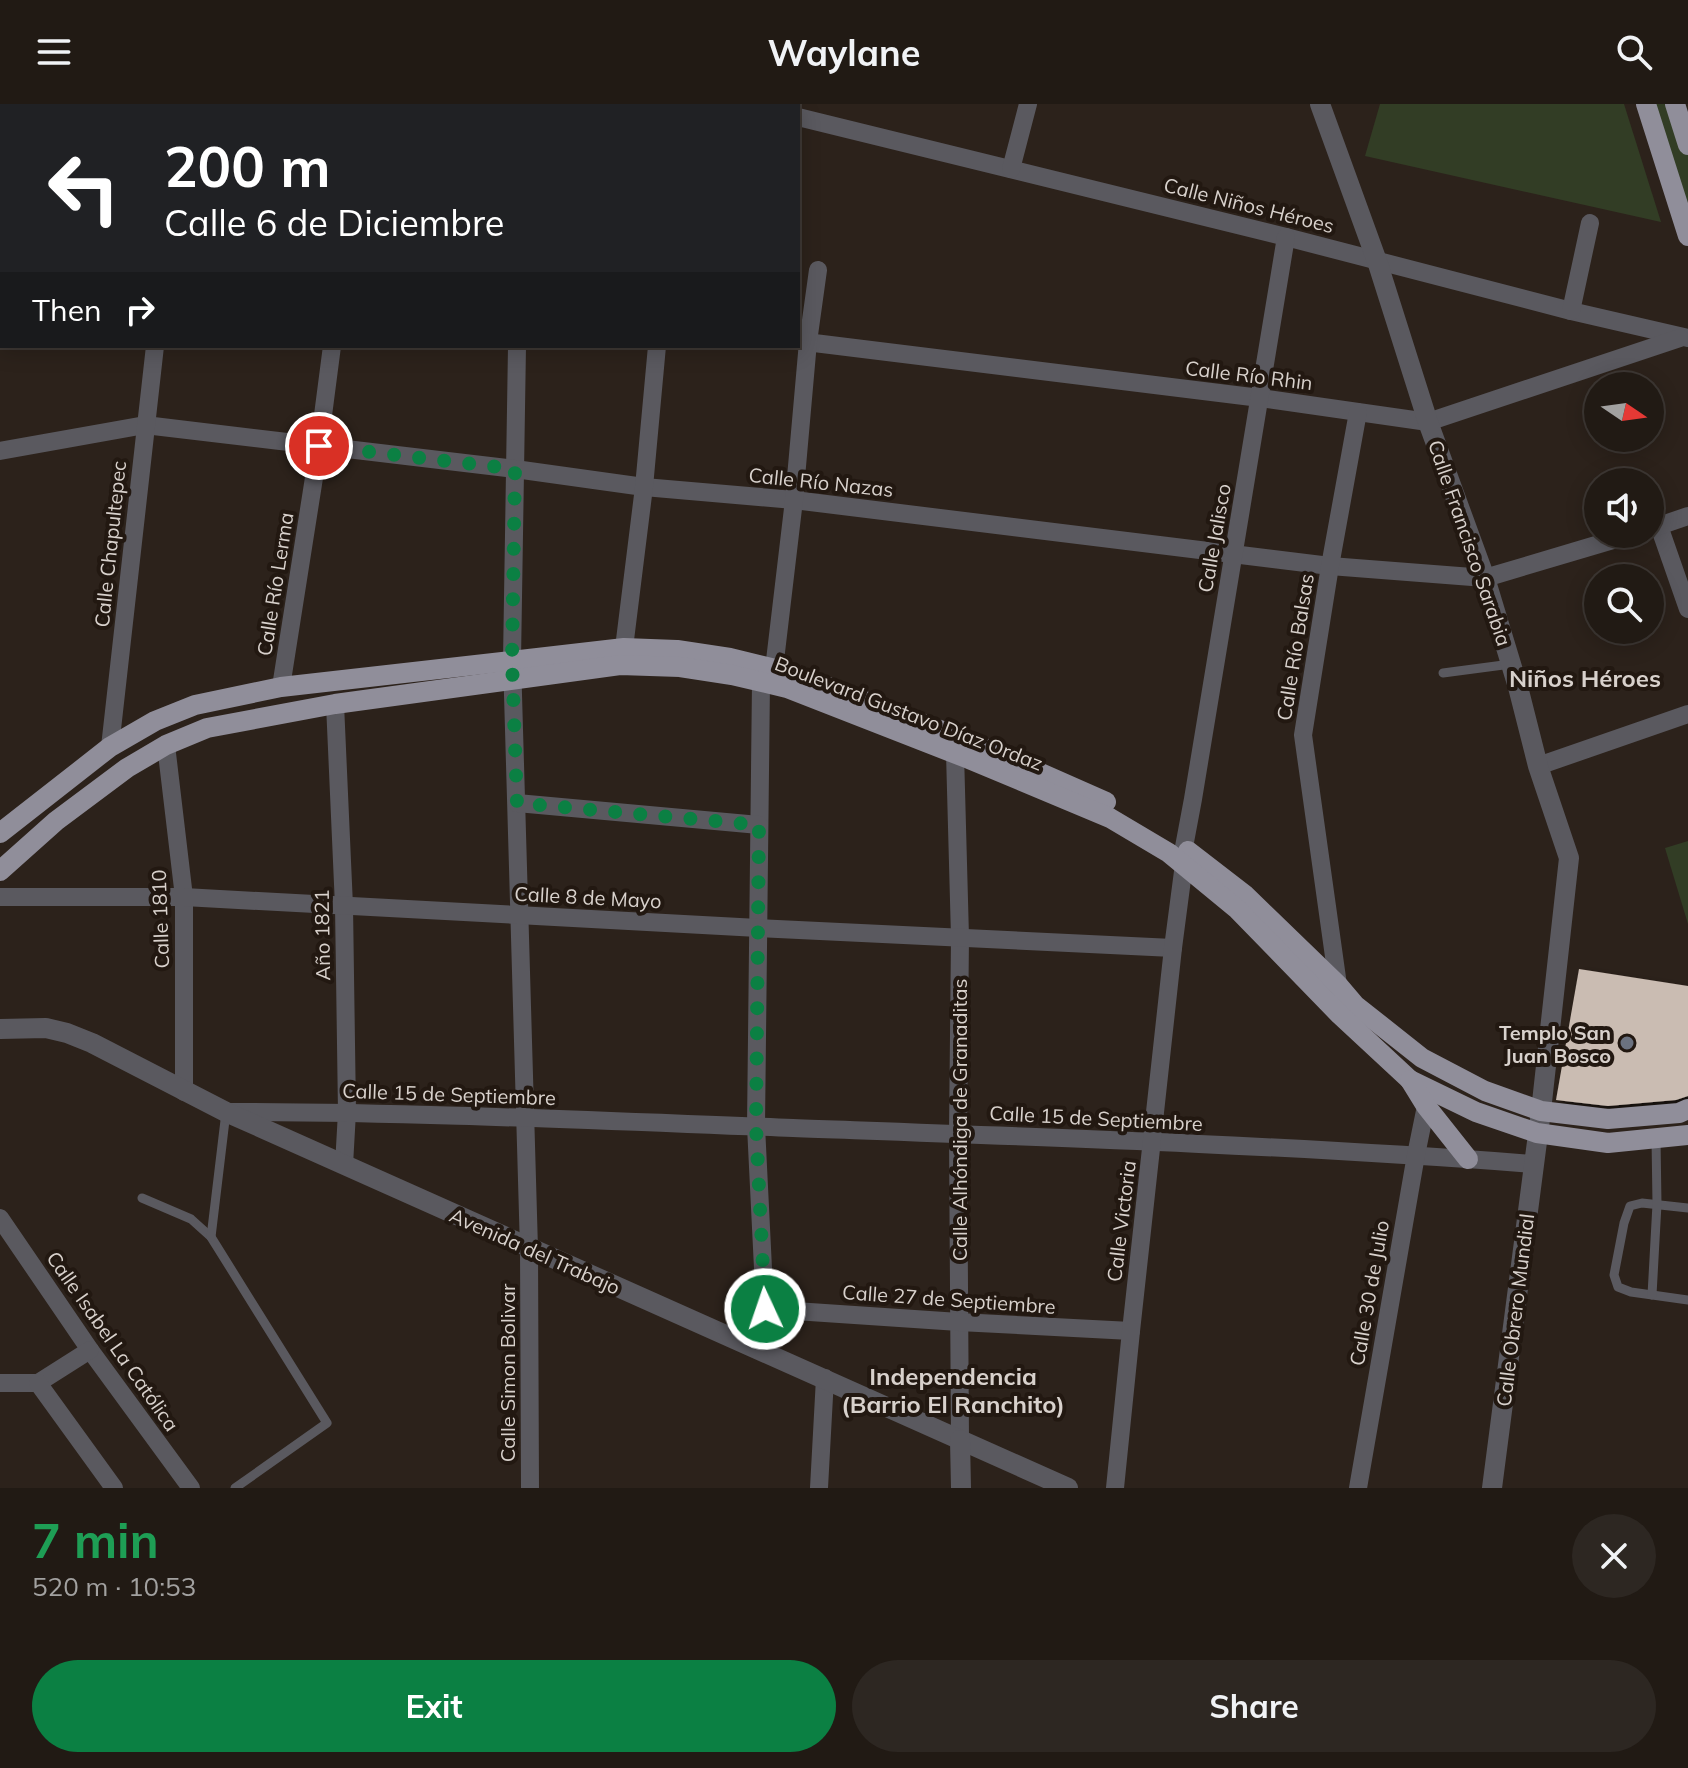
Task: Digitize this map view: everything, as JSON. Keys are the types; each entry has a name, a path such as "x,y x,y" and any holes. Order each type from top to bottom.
{"main road":[{"path":"1646,104 1688,236"},
{"path":"1675,104 1688,145"},
{"name":"Boulevard Gustavo Díaz Ordaz","path":"0,871 56,821 127,768 166,745 207,728 624,648 677,650 730,658 768,675 787,688 955,753 1110,818 1184,855 1340,1015 1410,1080 1476,1112 1537,1133 1608,1143 1688,1135"},
{"name":"Boulevard Gustavo Díaz Ordaz","path":"0,833 110,747 155,721 195,705 281,687 620,665 680,667 732,675 792,673 966,740 1103,801 1245,895 1355,1005 1422,1058 1485,1091 1541,1111 1608,1119 1679,1113 1688,1109"},
{"path":"1410,1080 1426,1106 1468,1159"}],"street":[{"path":"1011,169 1028,104"},
{"name":"Calle Francisco Sarabia","path":"1320,104 1377,261 1428,422 1485,578 1538,766 1569,858 1537,1133"},
{"name":"Calle Niños Héroes","path":"800,117 1686,338"},
{"path":"1571,311 1590,223"},
{"name":"Calle Jalisco","path":"1184,855 1286,237"},
{"path":"765,1352 756,1126 759,825 768,675 794,500 803,342 818,270"},
{"name":"Calle Río Rhin","path":"803,342 1260,398 1428,422 1686,338"},
{"name":"Calle Chapultepec","path":"110,747 155,348"},
{"name":"Calle Río Lerma","path":"281,687 332,348"},
{"name":"Calle Simon Bolivar","path":"517,348 513,670 529,1249 530,1488"},
{"path":"624,648 657,348"},
{"name":"Calle Río Balsas","path":"1338,985 1303,735 1358,412"},
{"name":"Calle Río Nazas","path":"0,451 145,425 644,487 794,500 1330,566 1485,578 1586,548"},
{"path":"1664,525 1688,516"},
{"path":"1663,548 1688,609"},
{"name":"Año 1821","path":"335,704 344,906 347,1112 344,1165"},
{"path":"1538,766 1688,714"},
{"name":"Calle 1810","path":"166,745 184,897 184,1092"},
{"name":"Calle Alhóndiga de Granaditas","path":"955,753 960,937 961,1488"},
{"path":"517,803 759,825"},
{"name":"Calle Victoria","path":"1115,1488 1184,855"},
{"name":"Calle 8 de Mayo","path":"0,897 184,897 1173,948"},
{"name":"Avenida del Trabajo","path":"0,1029 46,1028 92,1043 226,1112 1068,1488"},
{"name":"Calle 30 de Julio","path":"1358,1488 1426,1106"},
{"name":"Calle 15 de Septiembre","path":"226,1112 347,1112 958,1134 1416,1155 1533,1164"},
{"name":"Calle Obrero Mundial","path":"1492,1488 1537,1133"},
{"name":"Calle Isabel La Católica","path":"0,1218 90,1350 191,1488"},
{"name":"Calle 27 de Septiembre","path":"765,1309 1131,1331"},
{"path":"0,1383 38,1383 90,1350"},
{"path":"819,1488 825,1378"},
{"path":"38,1383 114,1488"}],"lane":[{"path":"1443,673 1511,664"},
{"path":"211,1237 226,1112"},
{"path":"1652,1295 1657,1204 1656,1139"},
{"path":"142,1198 191,1219 211,1237 327,1423 235,1488"},
{"path":"1688,1208 1642,1203 1630,1206 1614,1275 1618,1287 1631,1292 1688,1300"}],"green space":[{"path":"1380,104 1624,104 1661,222 1365,156"},
{"path":"1651,104 1672,104 1688,153 1688,217"},
{"path":"1688,841 1688,924 1665,848"}],"building":[{"name":"Templo San Juan Bosco","path":"1579,969 1688,986 1688,1096 1676,1100 1608,1106 1556,1100"}],"place":[{"name":"Templo San Juan Bosco","path":"1627,1043"}],"district":[{"name":"Niños Héroes","path":"1585,678"},
{"name":"Independencia (Barrio El Ranchito)","path":"953,1390"}],"route":[{"path":"319,446 515,469 512,660 517,803 759,825 756,1126 765,1309"}]}
